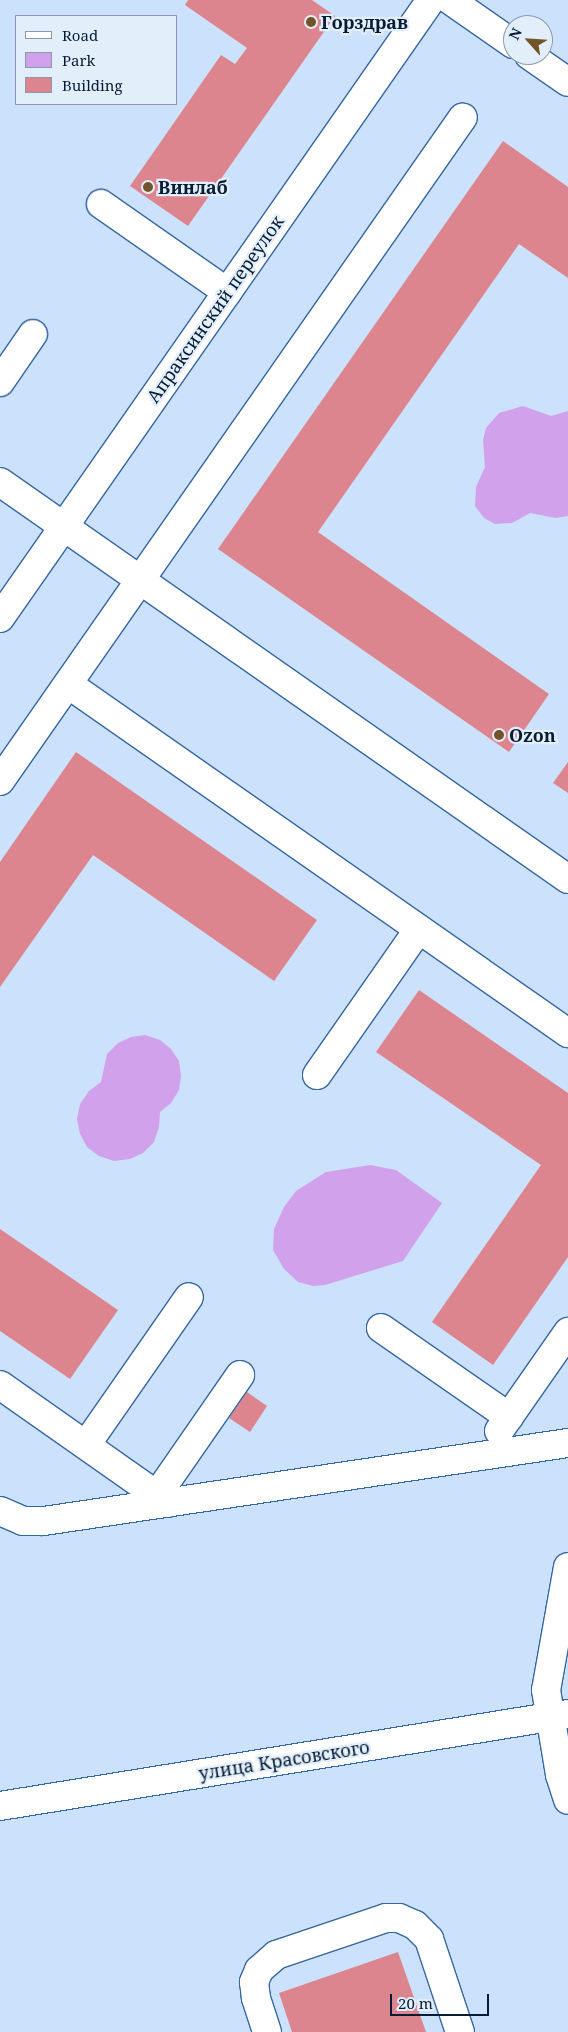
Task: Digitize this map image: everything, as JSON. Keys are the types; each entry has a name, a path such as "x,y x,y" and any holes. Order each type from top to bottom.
{"street":[{"name":"Апраксинский переулок","path":"0,618 431,0"},
{"path":"450,0 503,37"},
{"path":"544,65 568,82"},
{"path":"0,781 463,117"},
{"path":"101,204 227,292"},
{"path":"0,382 33,334"},
{"path":"0,482 568,879"},
{"path":"68,684 568,1033"},
{"path":"317,1075 419,929"},
{"path":"86,1445 189,1297"},
{"path":"381,1328 509,1417"},
{"path":"482,1456 568,1332"},
{"path":"163,1499 240,1375"},
{"path":"0,1385 163,1499"},
{"path":"0,1511 15,1519 38,1521 163,1499 568,1443"},
{"path":"568,1567 546,1690 559,1716 568,1800"},
{"name":"улица Красовского","path":"0,1806 559,1716"},
{"path":"267,2032 256,1998 254,1982 259,1970 276,1956 386,1918 399,1918 415,1925 429,1938 460,2032"}],"green space":[{"path":"523,406 551,416 568,411 568,516 556,518 530,513 512,523 495,524 484,518 475,506 476,487 485,467 483,440 486,428 499,413"},
{"path":"145,1035 160,1040 171,1049 179,1061 181,1076 179,1090 171,1103 160,1112 159,1127 154,1142 143,1153 130,1159 114,1161 99,1156 87,1147 80,1134 77,1119 80,1104 89,1091 101,1082 107,1054 118,1043 131,1037"},
{"path":"370,1165 396,1170 442,1203 403,1261 325,1285 313,1286 298,1282 284,1269 273,1250 274,1229 284,1207 296,1191 326,1172"}],"building":[{"path":"188,0 312,0 335,16 188,226 130,186 221,55 235,64 247,48 185,5"},
{"path":"503,141 568,187 568,278 519,244 318,532 549,694 509,752 218,549"},
{"path":"76,752 317,920 274,981 93,855 0,987 0,862"},
{"path":"568,762 568,793 553,783"},
{"path":"419,990 568,1093 568,1257 493,1365 432,1322 541,1165 376,1052"},
{"path":"0,1229 118,1310 70,1379 0,1331"},
{"path":"247,1392 267,1406 250,1432 229,1418"},
{"path":"398,1952 426,2032 292,2032 279,1993"}],"place":[{"name":"Горздрав","path":"311,22"},
{"name":"Винлаб","path":"148,187"},
{"name":"Ozon","path":"499,735"}]}
